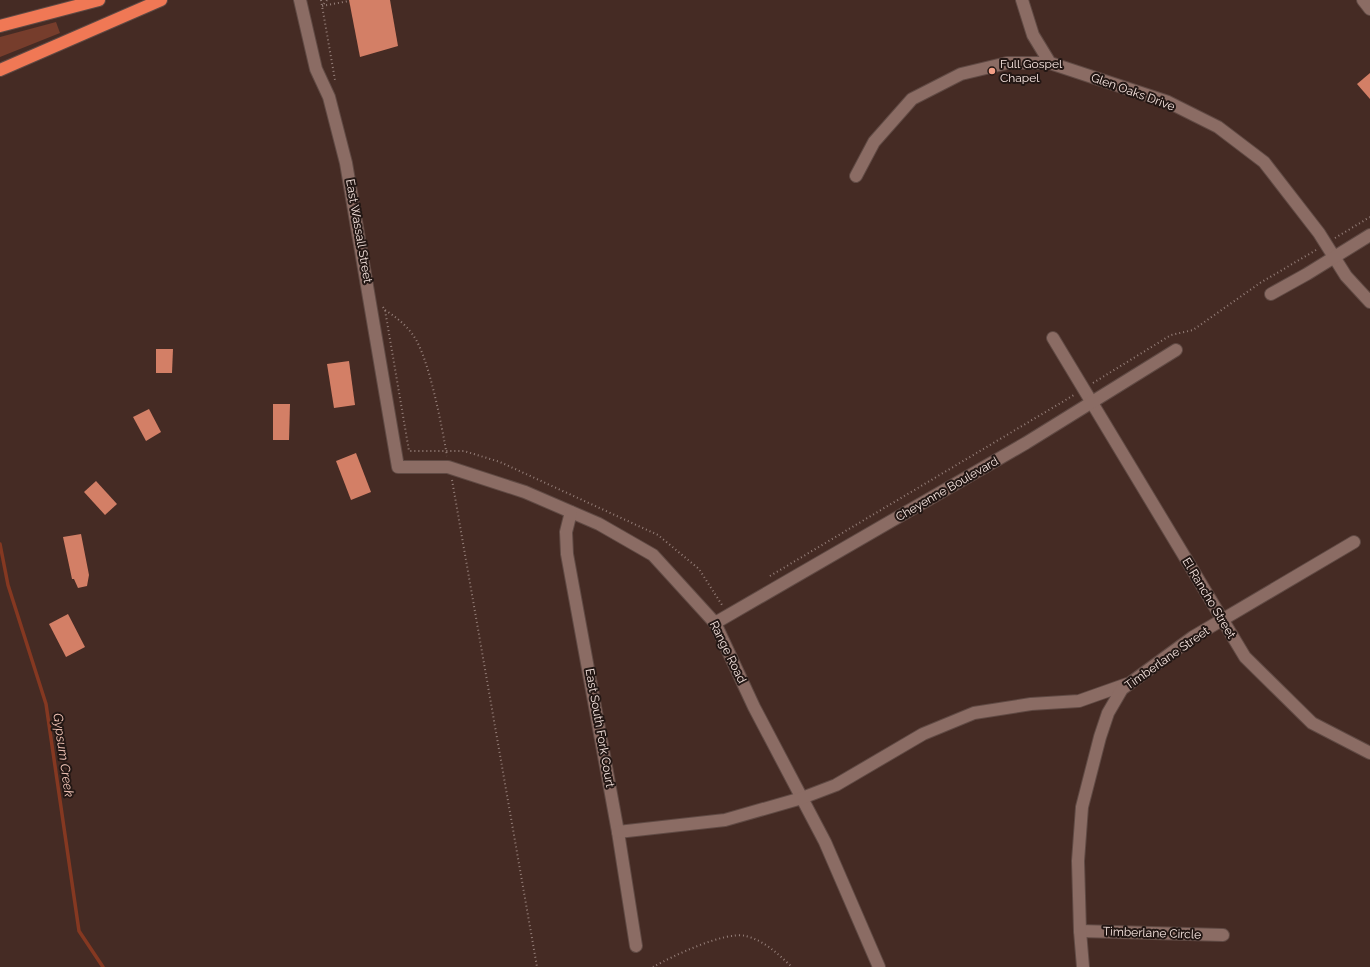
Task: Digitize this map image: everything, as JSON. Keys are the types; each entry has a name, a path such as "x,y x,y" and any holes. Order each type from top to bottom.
{"highway":[{"path":"0,26 99,0"},
{"path":"0,70 161,0"}],"street":[{"name":"East Wassall Street","path":"300,0 316,69 329,97 346,163 379,311 398,467"},
{"path":"1022,0 1033,35 1050,62"},
{"path":"1363,0 1370,8"},
{"path":"856,176 874,142 912,99 961,74 1007,63 1050,62"},
{"name":"Glen Oaks Drive","path":"1050,62 1168,102 1218,128 1264,162 1326,244 1346,276 1370,302"},
{"path":"1271,294 1370,235"},
{"name":"El Rancho Street","path":"1053,338 1244,657 1312,724 1370,753"},
{"name":"Cheyenne Boulevard","path":"715,623 1026,443 1176,350"},
{"name":"Range Road","path":"398,467 448,467 525,492 598,524 653,555 715,623 754,707 825,842 879,967"},
{"name":"East South Fork Court","path":"571,512 566,532 567,554 618,832 636,946"},
{"name":"Timberlane Street","path":"1083,967 1080,931 1078,861 1082,807 1092,761 1108,714 1122,689 1193,637 1354,542"},
{"path":"618,832 725,820 802,798 836,785 923,734 974,713 1031,704 1079,701 1130,683"},
{"name":"Timberlane Circle","path":"1080,931 1223,935"}],"path":[{"path":"327,0 322,6 349,1"},
{"path":"769,576 1084,389 1172,334 1193,330 1260,283 1370,217"},
{"path":"379,311 401,321 414,336 423,353 456,499 537,967"},
{"path":"379,311 409,451 464,451 500,462 658,535 699,569 722,605 728,601"},
{"path":"653,967 678,954 716,939 744,936 771,947 792,967"}],"shaded area":[{"path":"56,22 60,33 0,57 0,37"}],"building":[{"path":"349,0 390,0 398,46 360,57"},
{"path":"1370,73 1370,99 1357,84"},
{"path":"156,349 173,349 172,373 156,373"},
{"path":"349,361 355,405 334,408 327,364"},
{"path":"273,404 290,404 289,440 273,440"},
{"path":"149,409 161,432 146,441 133,417"},
{"path":"356,453 371,492 351,500 336,461"},
{"path":"96,481 117,504 105,515 84,492"},
{"path":"81,534 89,575 87,586 78,588 74,579 72,579 63,537"},
{"path":"68,614 85,647 66,657 49,624"}],"waterway":[{"name":"Gypsum Creek","path":"0,544 8,585 46,704 79,931 103,967"}],"place":[{"name":"Full Gospel Chapel","path":"992,71"}]}
